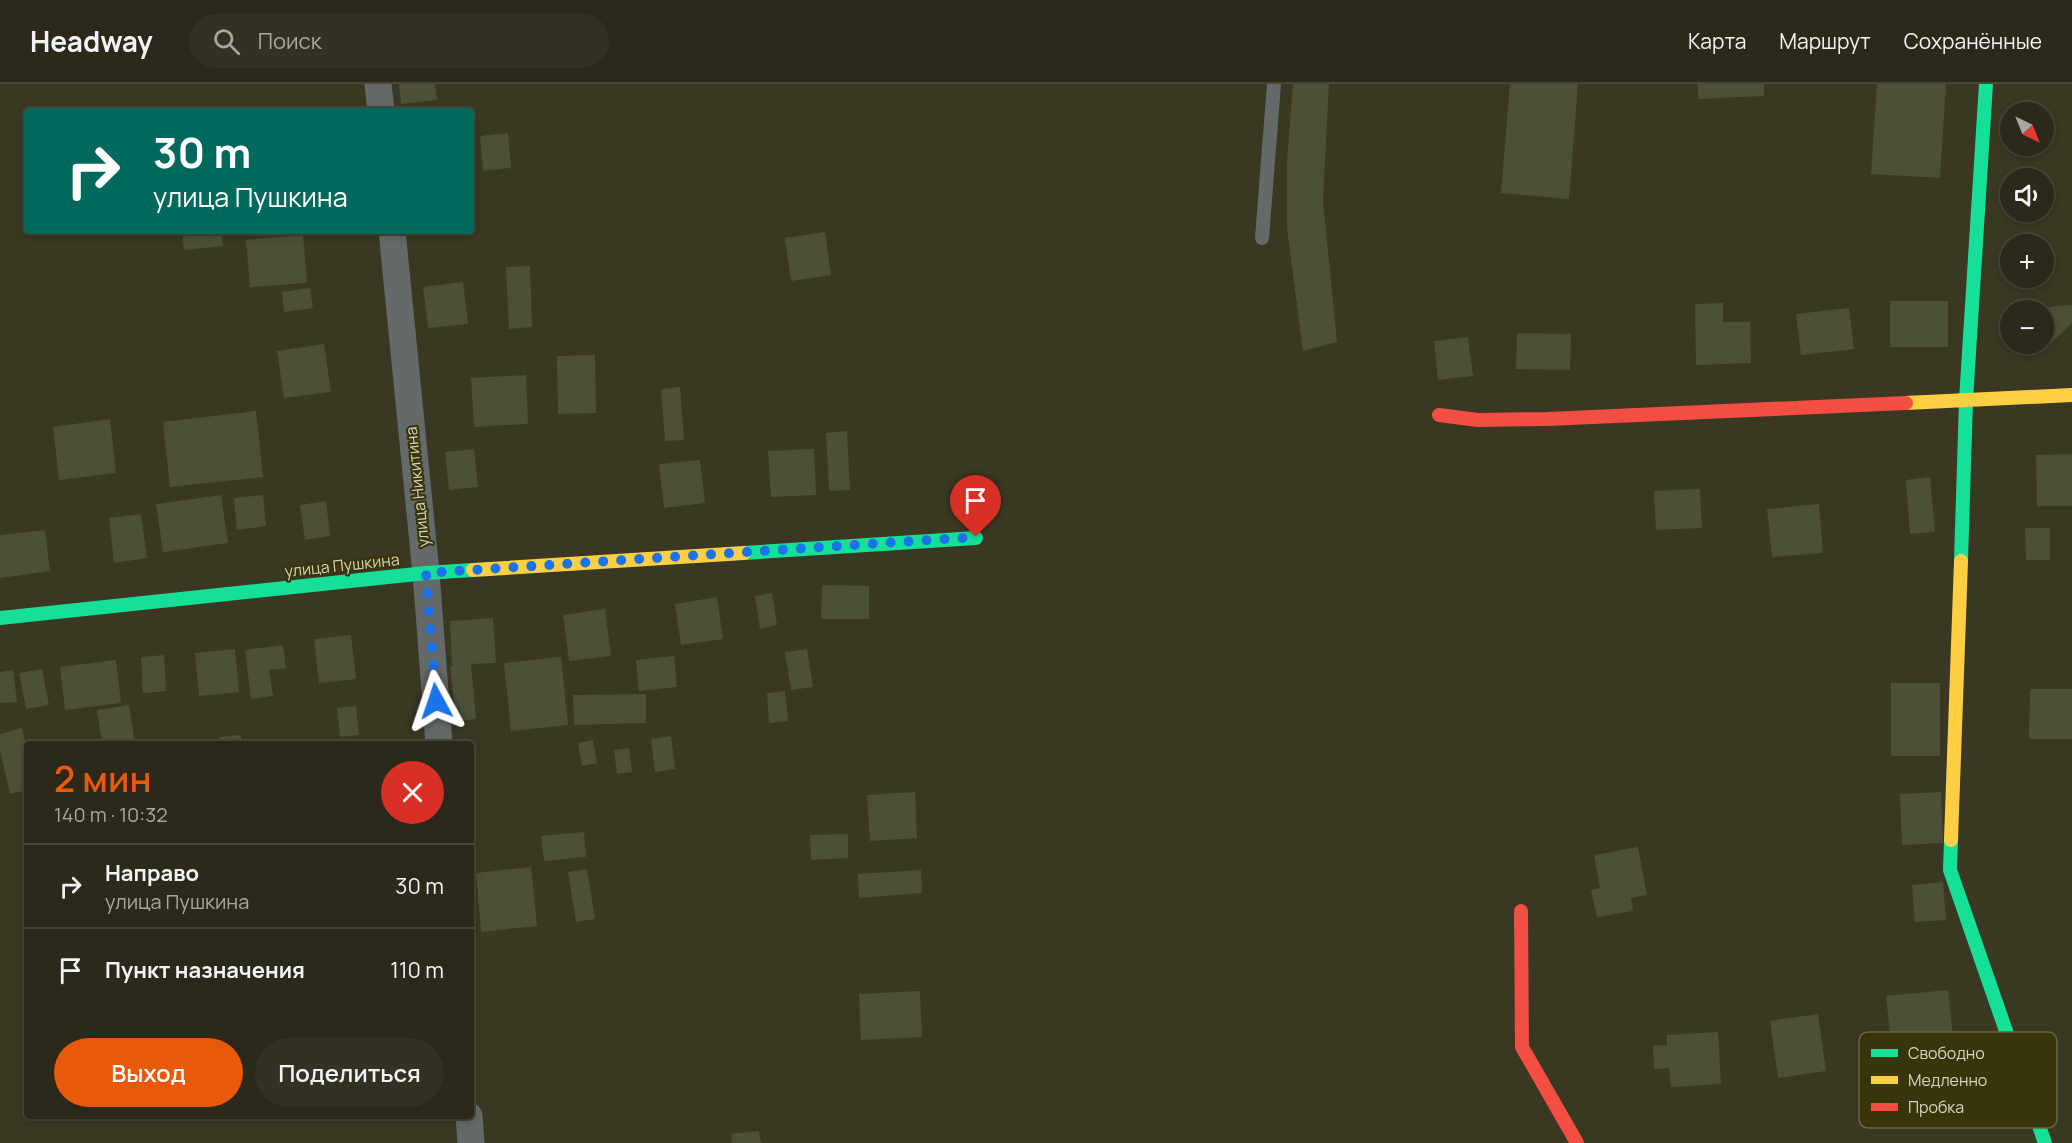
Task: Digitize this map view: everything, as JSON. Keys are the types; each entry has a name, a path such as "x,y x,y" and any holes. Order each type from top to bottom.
{"street":[{"path":"378,84 381,108"},
{"path":"1986,84 1966,400 1950,870 2006,1032"},
{"name":"улица Никитина","path":"392,234 426,573 439,741"},
{"path":"1439,415 1478,420 1548,419 2072,395"},
{"name":"улица Пушкина","path":"0,618 426,573 976,537"},
{"path":"1521,911 1522,1047 1577,1143"},
{"path":"469,1119 471,1143"},
{"path":"2040,1128 2045,1143"}],"lane":[{"path":"1262,238 1274,84"}],"building":[{"path":"399,84 435,84 437,100 401,104"},
{"path":"1293,84 1329,84 1323,200 1337,342 1303,351 1287,228 1287,161"},
{"path":"1510,84 1578,84 1569,199 1501,193"},
{"path":"1698,84 1764,84 1764,96 1698,99"},
{"path":"1877,84 1946,84 1940,178 1871,174"},
{"path":"508,133 511,168 483,171 480,136"},
{"path":"825,232 831,275 791,281 785,238"},
{"path":"182,234 221,234 223,246 184,250"},
{"path":"303,235 307,283 250,287 246,240"},
{"path":"530,266 532,327 509,329 506,267"},
{"path":"463,282 468,324 428,328 423,287"},
{"path":"310,288 313,308 284,312 282,292"},
{"path":"1890,301 1948,301 1948,347 1890,347"},
{"path":"1723,303 1723,322 1750,322 1751,363 1696,365 1695,304"},
{"path":"2072,305 2072,323 2054,340 2054,306"},
{"path":"1849,308 1854,349 1801,355 1796,314"},
{"path":"1517,333 1571,334 1570,370 1516,369"},
{"path":"1468,337 1473,376 1438,380 1434,341"},
{"path":"324,344 331,392 284,398 277,351"},
{"path":"595,355 596,413 558,414 557,356"},
{"path":"526,375 528,424 474,427 471,378"},
{"path":"680,387 684,440 665,441 661,389"},
{"path":"256,411 263,477 170,487 163,422"},
{"path":"110,419 116,473 59,480 53,427"},
{"path":"847,431 850,490 829,491 826,433"},
{"path":"474,449 478,487 449,490 445,452"},
{"path":"814,449 816,495 771,497 768,451"},
{"path":"2072,454 2072,506 2037,506 2036,455"},
{"path":"700,460 705,503 664,508 659,464"},
{"path":"1930,477 1935,532 1910,534 1906,480"},
{"path":"1700,489 1702,528 1656,530 1654,491"},
{"path":"221,495 228,543 163,552 156,504"},
{"path":"263,495 266,526 237,530 234,498"},
{"path":"326,501 330,536 305,540 300,505"},
{"path":"1819,504 1823,553 1772,557 1767,509"},
{"path":"141,514 147,558 114,563 109,518"},
{"path":"2025,528 2050,528 2050,560 2026,560"},
{"path":"45,530 50,571 0,578 0,535"},
{"path":"822,585 869,586 869,619 821,619"},
{"path":"772,593 777,625 760,629 755,596"},
{"path":"717,597 723,639 681,645 675,604"},
{"path":"605,609 611,656 569,661 563,615"},
{"path":"493,618 496,663 471,664 476,719 456,721 450,666 452,666 450,621"},
{"path":"351,635 356,679 319,683 314,639"},
{"path":"283,645 286,668 269,670 273,696 251,699 245,650"},
{"path":"235,649 239,692 199,696 195,653"},
{"path":"807,649 813,687 791,690 785,652"},
{"path":"164,655 166,691 143,693 141,657"},
{"path":"674,656 677,687 639,691 636,660"},
{"path":"561,657 568,725 511,731 504,663"},
{"path":"116,660 121,703 65,710 60,667"},
{"path":"42,669 49,705 26,709 19,673"},
{"path":"13,670 17,702 0,703 0,672"},
{"path":"1891,683 1940,683 1940,756 1891,756"},
{"path":"2030,689 2072,689 2072,739 2029,739"},
{"path":"785,691 788,721 769,723 767,693"},
{"path":"646,694 646,723 574,725 573,695"},
{"path":"129,705 135,741 102,741 97,710"},
{"path":"356,706 359,735 340,737 337,708"},
{"path":"22,728 25,741 24,791 10,794 0,750 0,734"},
{"path":"241,735 242,741 220,741 219,737"},
{"path":"671,736 675,769 655,772 651,739"},
{"path":"593,740 597,763 582,766 578,743"},
{"path":"629,748 632,772 617,774 614,750"},
{"path":"915,792 917,838 870,841 867,795"},
{"path":"1941,792 1943,843 1902,845 1900,794"},
{"path":"584,832 586,857 544,861 541,836"},
{"path":"848,834 848,858 811,860 810,835"},
{"path":"1638,847 1647,895 1631,898 1633,911 1597,917 1591,890 1600,888 1594,855"},
{"path":"531,867 537,926 481,932 476,873"},
{"path":"587,869 595,919 576,922 568,872"},
{"path":"921,870 922,893 859,898 858,874"},
{"path":"1943,882 1946,920 1915,922 1912,885"},
{"path":"1948,990 1953,1032 1890,1032 1886,996"},
{"path":"920,991 922,1037 861,1040 859,994"},
{"path":"1818,1014 1826,1071 1778,1078 1770,1021"},
{"path":"1718,1032 1721,1084 1671,1087 1669,1068 1654,1069 1653,1046 1667,1045 1667,1035"},
{"path":"759,1131 761,1143 732,1143 731,1134"}],"traffic: fast":[{"path":"1961,561 1966,400 1986,84"},
{"path":"744,553 976,538"},
{"path":"0,618 473,570"},
{"path":"1951,840 1950,870 2006,1032"},
{"path":"2040,1128 2045,1143"}],"traffic: slow":[{"path":"1906,403 2072,395"},
{"path":"473,570 744,553"},
{"path":"1951,840 1961,561"}],"traffic: jam":[{"path":"1439,415 1478,420 1548,419 1906,403"},
{"path":"1521,911 1522,1047 1577,1143"}],"route":[{"path":"436,701 426,573 976,537"}]}
